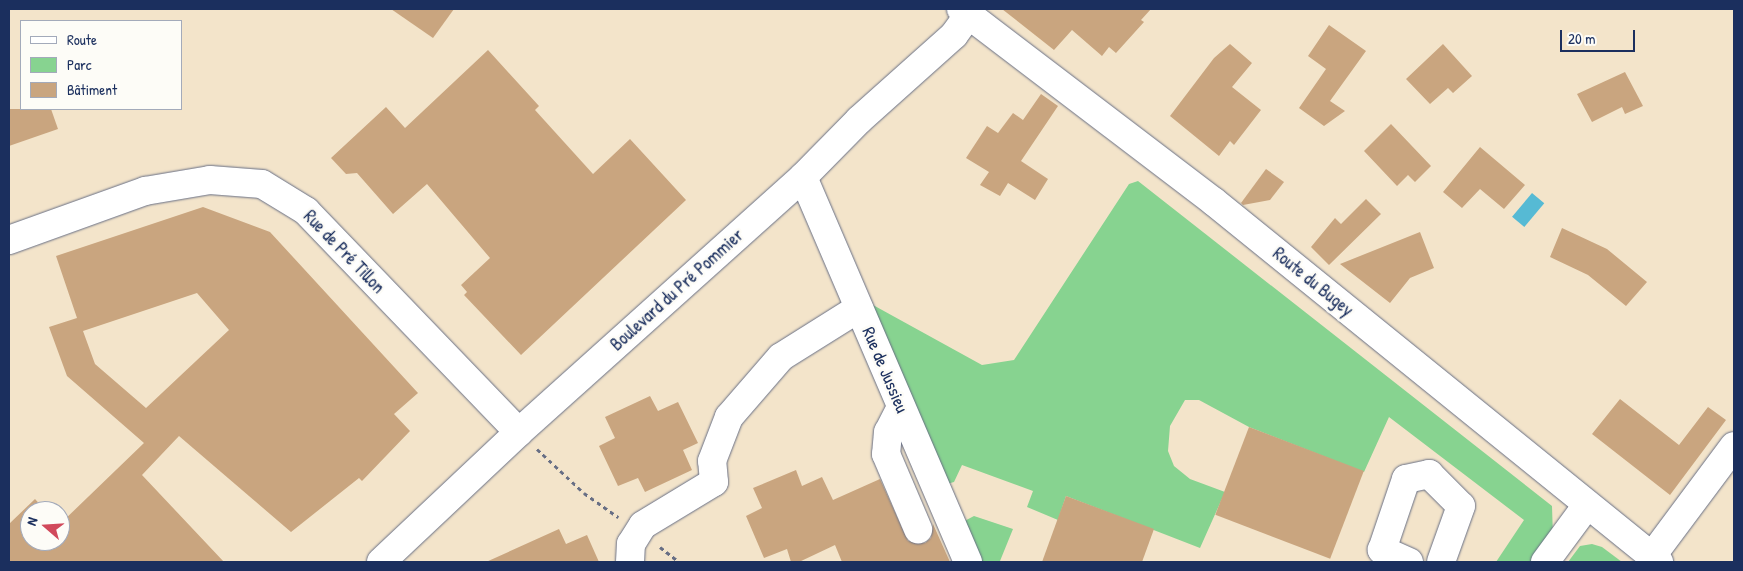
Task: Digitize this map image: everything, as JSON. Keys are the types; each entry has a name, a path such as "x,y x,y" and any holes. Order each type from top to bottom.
{"street":[{"name":"Boulevard du Pré Pommier","path":"382,562 519,432 803,177 859,120 954,35 965,12"},
{"name":"Route du Bugey","path":"965,12 1213,201 1655,559"},
{"name":"Rue de Jussieu","path":"803,177 968,562"},
{"name":"Rue de Pré Tillon","path":"9,240 145,191 210,180 262,184 306,211 519,432"},
{"path":"630,562 631,544 643,525 714,482 712,461 729,417 781,357 859,308"},
{"path":"901,407 888,432 886,454 918,529"},
{"path":"1655,559 1734,446"},
{"path":"1409,562 1382,550 1406,479 1429,474 1462,506 1441,562"},
{"path":"1545,562 1586,505"}],"path":[{"path":"519,432 584,493 679,562"}],"green space":[{"path":"1138,181 1552,506 1553,538 1534,562 1496,562 1524,520 1389,417 1364,472 1249,427 1199,400 1185,400 1170,426 1168,451 1174,466 1190,479 1225,492 1200,548 1066,496 1058,520 1027,507 1033,491 962,465 954,482 936,487 853,294 982,365 1014,360 1129,184"},
{"path":"974,516 1013,529 1000,561 1003,562 968,562 953,527"},
{"path":"1592,544 1602,547 1622,562 1568,562 1580,546"}],"water":[{"path":"1532,193 1544,203 1524,227 1512,217"}],"building":[{"path":"391,9 454,9 433,38"},
{"path":"1002,9 1151,9 1141,20 1144,22 1116,53 1109,47 1102,56 1072,30 1054,50"},
{"path":"1329,25 1366,51 1330,101 1345,111 1324,126 1299,108 1326,69 1308,56"},
{"path":"1230,44 1252,63 1232,87 1261,110 1234,145 1230,141 1219,156 1170,116 1214,58"},
{"path":"1443,44 1472,76 1453,93 1448,88 1430,104 1406,79"},
{"path":"488,50 539,106 535,110 593,174 630,139 686,200 521,355 464,295 467,292 461,285 490,258 427,184 393,214 357,173 346,174 331,158 386,107 405,128"},
{"path":"1625,72 1643,106 1625,114 1622,107 1592,122 1577,94"},
{"path":"1041,94 1058,106 1021,161 1048,179 1035,200 1008,183 1000,196 980,185 989,172 966,158 987,126 998,133 1013,113 1023,120"},
{"path":"9,109 51,110 58,129 9,146"},
{"path":"1391,124 1431,166 1415,182 1408,175 1397,186 1364,151"},
{"path":"1480,147 1525,185 1504,209 1480,189 1462,208 1443,192"},
{"path":"1266,169 1284,182 1270,200 1243,205 1241,203"},
{"path":"1366,199 1381,214 1329,265 1311,247 1335,218 1341,224"},
{"path":"203,207 270,232 418,393 394,414 410,431 362,481 359,478 291,532 179,436 142,475 224,562 9,562 9,524 20,513 20,551 70,551 70,514 144,443 67,376 49,327 77,318 56,256","holes":["197,293 229,330 146,408 95,364 83,331"]},
{"path":"1562,228 1607,249 1647,282 1626,306 1588,275 1550,257"},
{"path":"1420,232 1434,268 1410,278 1390,303 1340,264"},
{"path":"650,396 658,411 678,402 698,443 683,450 692,470 645,492 638,478 618,486 599,446 615,438 605,417"},
{"path":"1620,399 1679,445 1708,407 1726,420 1670,495 1592,434"},
{"path":"1249,427 1364,471 1330,559 1215,515"},
{"path":"796,470 802,486 822,477 833,500 880,479 908,541 925,543 931,538 933,524 950,562 842,562 835,545 799,562 791,562 787,549 764,558 746,516 762,508 753,488"},
{"path":"1066,496 1154,529 1142,562 1042,562"},
{"path":"559,529 566,544 587,535 599,562 486,562"}]}
